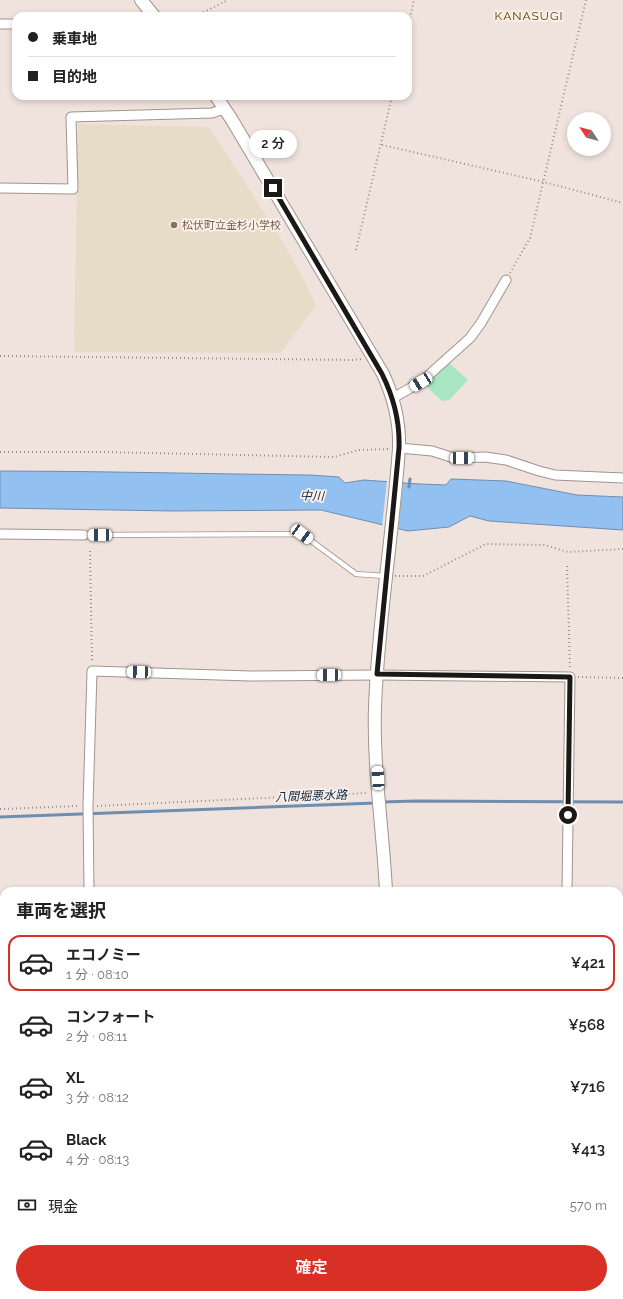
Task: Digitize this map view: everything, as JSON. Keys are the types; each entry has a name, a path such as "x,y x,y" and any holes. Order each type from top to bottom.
{"street":[{"path":"142,0 151,12"},
{"path":"0,24 12,24"},
{"path":"218,100 373,357 393,398 398,416 400,432 399,450 386,574 375,708 378,794 386,887"},
{"path":"0,188 73,189 71,117 212,113 224,109"},
{"path":"393,398 421,382 470,338 506,280"},
{"path":"399,450 432,451 454,458 485,457 506,460 555,475 623,478"},
{"path":"0,534 84,535"},
{"path":"88,887 88,806 92,671 250,676 377,674 570,677 567,887"}],"lane":[{"path":"84,535 302,534 356,574 386,574"}],"path":[{"path":"204,12 228,0"},
{"path":"411,12 414,0"},
{"path":"506,280 530,238 586,0"},
{"path":"356,250 382,145 391,100"},
{"path":"382,145 544,182 623,203"},
{"path":"0,356 352,360 373,357"},
{"path":"0,452 109,452 334,457 359,450 399,450"},
{"path":"386,574 423,576 486,544 545,545 568,552 623,549"},
{"path":"90,551 92,671"},
{"path":"567,566 570,677 623,678"},
{"path":"0,809 378,794"}],"shaded area":[{"name":"松伏町立金杉小学校","path":"78,124 209,127 283,242 316,305 281,353 74,352"}],"green space":[{"path":"449,363 468,380 449,400 442,401 425,385"}],"water":[{"name":"中川","path":"0,471 310,475 339,477 345,483 364,480 446,485 451,479 506,481 577,495 623,497 623,530 489,521 470,516 449,527 408,531 321,510 172,511 0,508"}],"pier":[{"path":"387,480 403,481 398,531 382,527"}],"waterway":[{"path":"409,487 410,479"},
{"name":"八間堀悪水路","path":"382,802 623,802"},
{"name":"八間堀悪水路","path":"0,817 376,803"}],"place":[{"name":"松伏町立金杉小学校","path":"174,225"}],"district":[{"name":"KANASUGI","path":"529,16"}],"route":[{"path":"273,188 382,374 393,398 398,416 400,432 399,448 377,674 570,677 568,815"}]}
